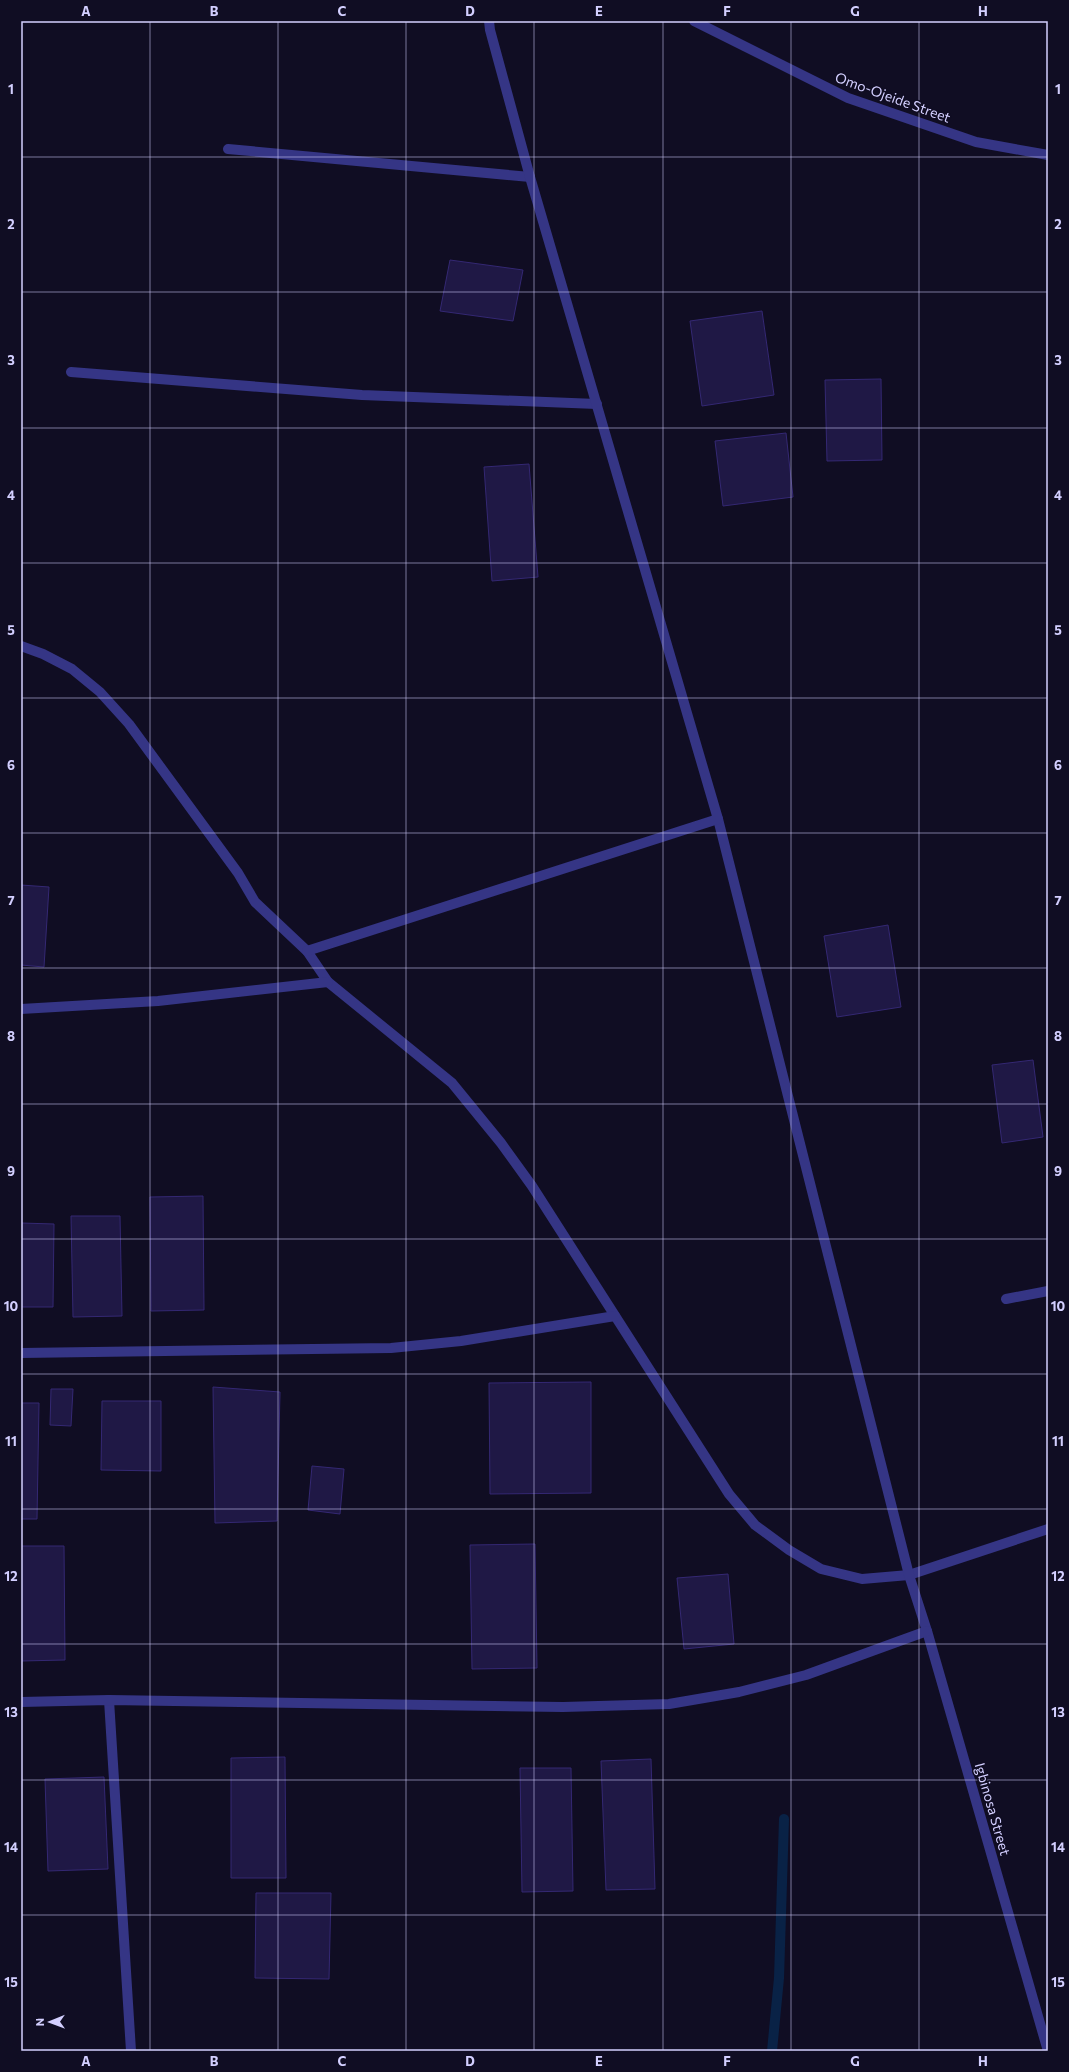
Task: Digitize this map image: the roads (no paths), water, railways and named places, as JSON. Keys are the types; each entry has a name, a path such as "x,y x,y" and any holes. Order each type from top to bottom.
{"street":[{"name":"Igbinosa Street","path":"489,21 490,30 530,177 718,819 909,1575 927,1631 1048,2051"},
{"name":"Omo-Ojeide Street","path":"694,21 848,98 976,142 1048,155"},
{"path":"228,149 530,177"},
{"path":"71,372 362,395 597,404"},
{"path":"21,646 43,654 72,669 100,692 129,724 238,873 255,902 307,951 328,982 452,1083 501,1143 532,1186 729,1494 755,1525 789,1550 821,1569 862,1579 909,1575 1048,1529"},
{"path":"307,951 718,819"},
{"path":"21,1009 158,1001 328,982"},
{"path":"1006,1299 1048,1291"},
{"path":"21,1353 294,1351 391,1348 461,1341 615,1316"},
{"path":"21,1702 109,1700 562,1707 669,1704 739,1692 806,1676 927,1631"},
{"path":"109,1700 131,2051"}],"waterway":[{"path":"772,2051 779,1978 784,1819"}]}
